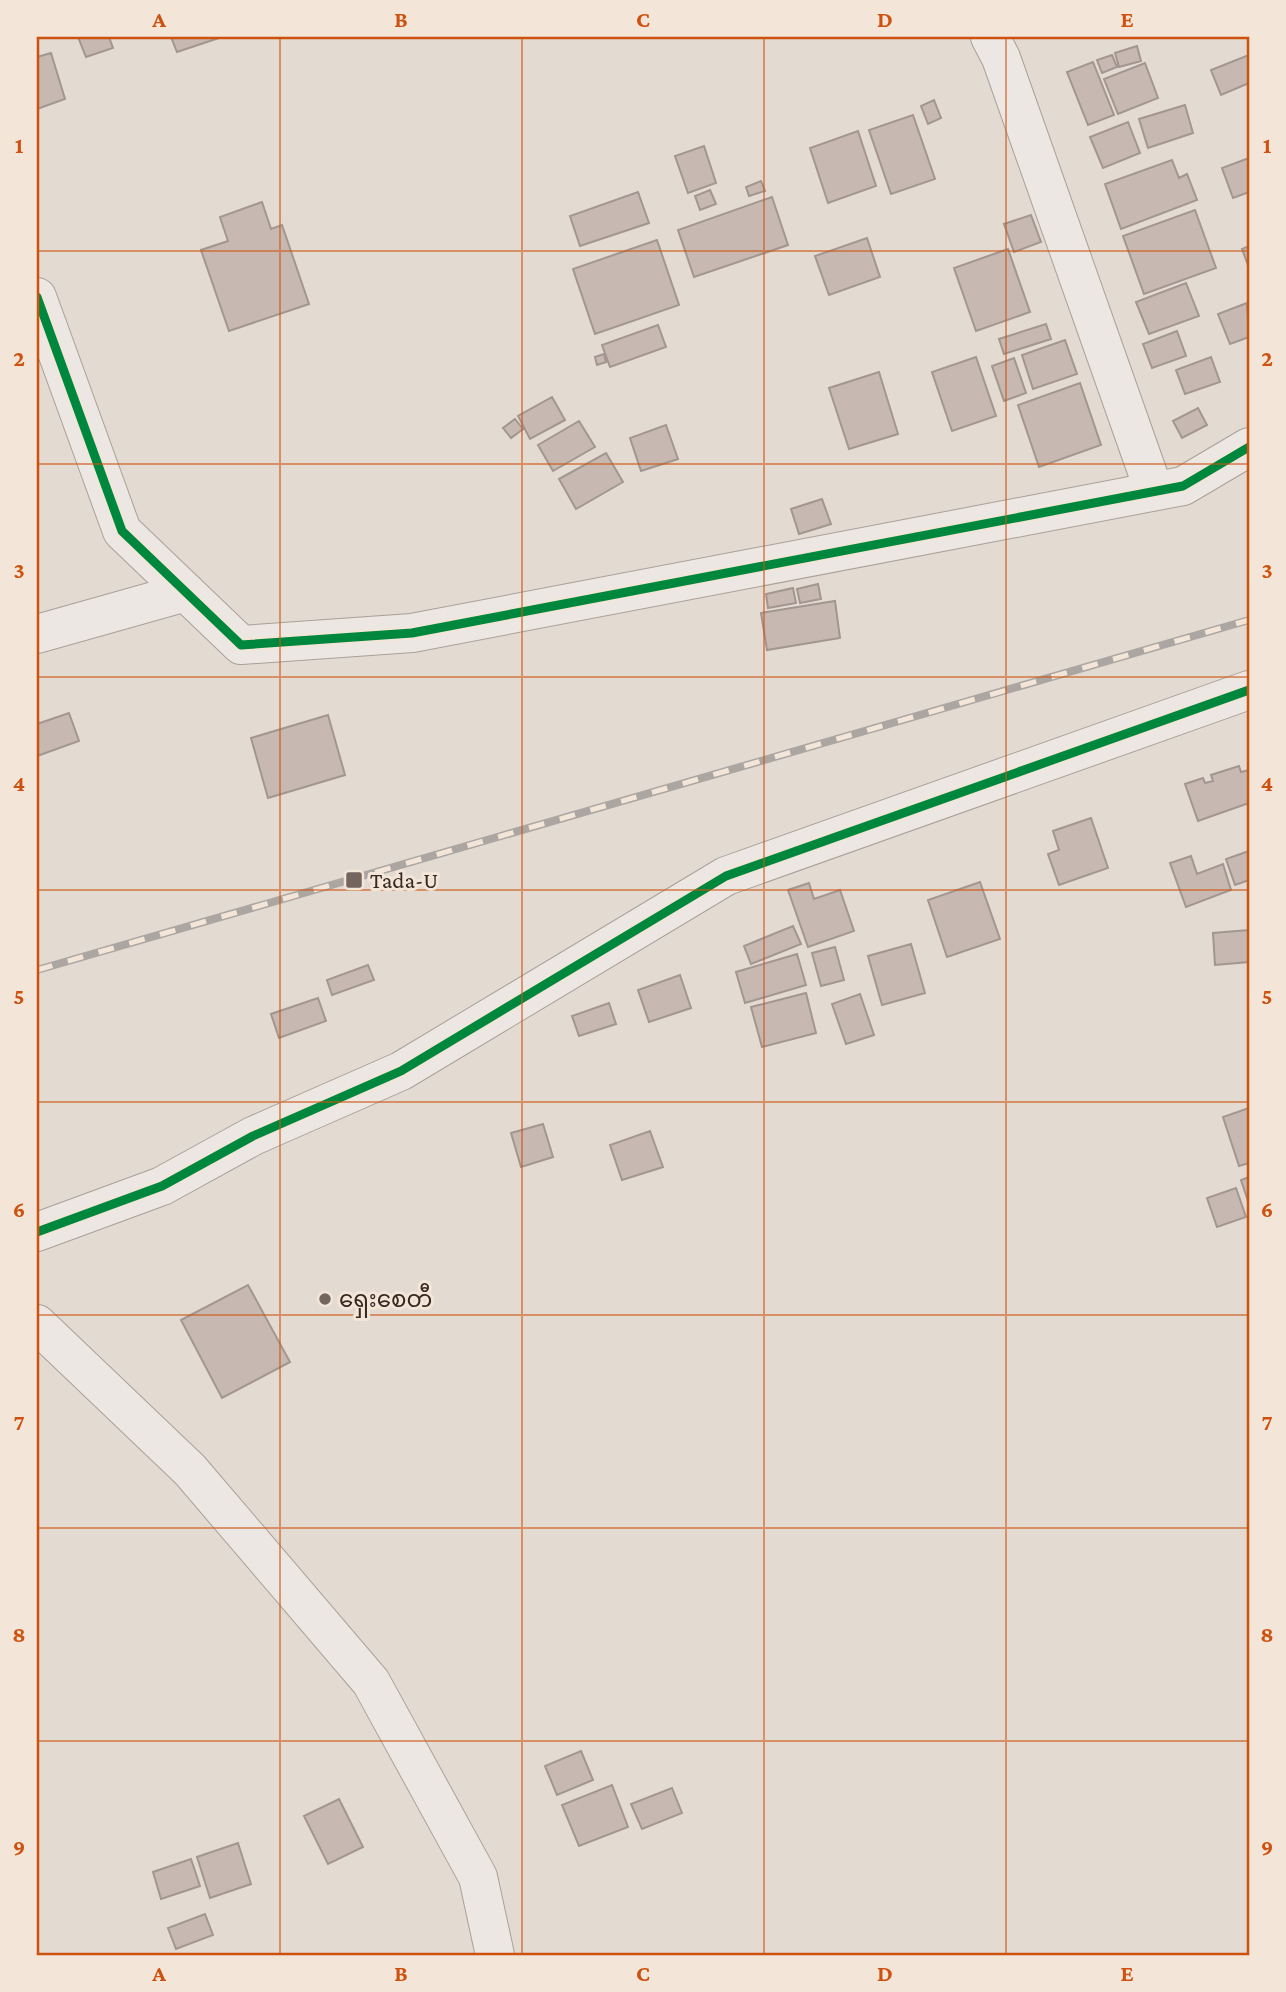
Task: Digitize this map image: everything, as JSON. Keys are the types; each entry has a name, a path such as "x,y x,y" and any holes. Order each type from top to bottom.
{"street":[{"path":"990,37 1001,58 1154,491"},
{"path":"37,296 122,531 241,645 412,633 1183,486 1249,447"},
{"path":"37,634 186,592"},
{"path":"37,1232 162,1186 253,1136 401,1071 726,876 1249,690"},
{"path":"37,1324 190,1470 371,1682 478,1877 495,1955"}],"building":[{"path":"78,37 109,37 113,48 86,57"},
{"path":"171,37 222,37 177,52"},
{"path":"1137,46 1141,61 1119,67 1115,53"},
{"path":"51,53 65,99 37,109 37,57"},
{"path":"1112,55 1117,67 1102,73 1097,60"},
{"path":"1249,55 1249,83 1221,95 1211,70"},
{"path":"1093,62 1114,115 1088,125 1067,72"},
{"path":"1145,63 1158,98 1118,114 1104,79"},
{"path":"934,100 941,118 928,124 921,106"},
{"path":"1185,105 1193,133 1148,148 1139,119"},
{"path":"913,115 935,179 891,194 869,130"},
{"path":"1128,122 1140,153 1103,168 1090,137"},
{"path":"858,131 876,186 828,203 810,148"},
{"path":"704,146 716,183 688,193 675,156"},
{"path":"1249,158 1249,192 1233,198 1222,168"},
{"path":"1172,160 1179,178 1187,174 1197,200 1121,229 1105,184"},
{"path":"761,181 765,191 749,196 746,187"},
{"path":"710,190 716,204 700,210 695,196"},
{"path":"638,192 649,223 580,246 570,216"},
{"path":"772,197 788,245 694,277 678,230"},
{"path":"262,202 271,229 282,225 309,304 229,331 201,250 228,241 220,217"},
{"path":"1195,210 1216,268 1144,294 1123,236"},
{"path":"1031,215 1041,242 1014,252 1004,224"},
{"path":"867,238 880,277 829,295 815,256"},
{"path":"657,240 679,305 595,334 573,269"},
{"path":"1249,246 1249,268 1242,249"},
{"path":"1008,249 1030,312 976,331 954,268"},
{"path":"1186,283 1199,316 1149,334 1136,302"},
{"path":"1247,303 1249,337 1230,344 1218,314"},
{"path":"1046,324 1051,339 1004,354 999,339"},
{"path":"658,325 666,347 610,367 602,345"},
{"path":"1177,331 1186,356 1152,368 1143,344"},
{"path":"1065,340 1077,374 1033,389 1022,355"},
{"path":"604,354 606,362 597,365 595,357"},
{"path":"976,357 996,416 952,431 932,372"},
{"path":"1211,357 1220,382 1185,394 1176,370"},
{"path":"1014,358 1026,393 1004,401 992,366"},
{"path":"879,372 898,434 849,449 829,388"},
{"path":"1080,383 1101,445 1039,467 1018,405"},
{"path":"552,397 565,420 530,439 518,416"},
{"path":"1198,408 1207,425 1182,438 1173,421"},
{"path":"515,419 523,429 511,438 503,428"},
{"path":"579,421 595,447 553,471 538,445"},
{"path":"666,425 678,459 641,471 630,438"},
{"path":"606,453 623,482 576,509 559,479"},
{"path":"822,499 831,524 799,534 791,509"},
{"path":"818,584 821,599 800,603 797,589"},
{"path":"793,588 796,603 768,608 766,594"},
{"path":"835,601 840,638 767,650 761,613"},
{"path":"69,713 79,741 37,756 37,724"},
{"path":"328,715 345,775 268,798 251,738"},
{"path":"1239,766 1241,772 1249,770 1249,803 1198,821 1185,784 1203,778 1205,783 1213,781 1211,775"},
{"path":"1091,818 1108,868 1059,885 1048,854 1059,850 1053,831"},
{"path":"1249,851 1249,880 1235,885 1226,859"},
{"path":"1191,856 1197,874 1223,864 1231,890 1186,907 1170,863"},
{"path":"980,882 1000,939 947,957 928,900"},
{"path":"809,883 814,899 840,890 854,931 808,947 788,890"},
{"path":"793,926 801,944 751,964 744,946"},
{"path":"1249,930 1249,962 1215,965 1213,933"},
{"path":"911,944 925,993 882,1005 868,956"},
{"path":"835,947 844,980 821,986 812,953"},
{"path":"797,954 806,985 745,1003 736,972"},
{"path":"368,965 374,980 332,995 327,980"},
{"path":"680,975 691,1008 649,1022 638,990"},
{"path":"806,993 816,1033 762,1047 751,1007"},
{"path":"860,994 874,1035 846,1044 832,1004"},
{"path":"318,998 326,1021 279,1038 271,1014"},
{"path":"609,1003 616,1024 579,1036 572,1016"},
{"path":"1249,1108 1249,1163 1239,1166 1223,1117"},
{"path":"543,1124 553,1157 521,1167 511,1133"},
{"path":"650,1131 663,1167 622,1180 610,1145"},
{"path":"1249,1177 1249,1204 1241,1180"},
{"path":"1236,1188 1246,1217 1217,1227 1207,1198"},
{"path":"248,1285 290,1362 222,1398 181,1320"},
{"path":"581,1751 593,1780 557,1795 545,1766"},
{"path":"612,1785 628,1827 579,1846 562,1805"},
{"path":"672,1788 682,1813 642,1829 631,1804"},
{"path":"339,1799 363,1847 328,1864 304,1816"},
{"path":"238,1843 251,1884 210,1898 197,1857"},
{"path":"191,1859 200,1886 161,1899 153,1872"},
{"path":"205,1914 213,1935 176,1949 168,1928"}],"railway":[{"path":"37,970 1249,620"}],"cycle path":[{"path":"37,297 122,531 241,645 412,633 1183,486 1249,447"},
{"path":"37,1232 162,1186 253,1136 401,1071 726,876 1249,690"}],"place":[{"name":"Tada-U","path":"354,880"},
{"name":"ရှေးစေတီ","path":"325,1299"}]}
